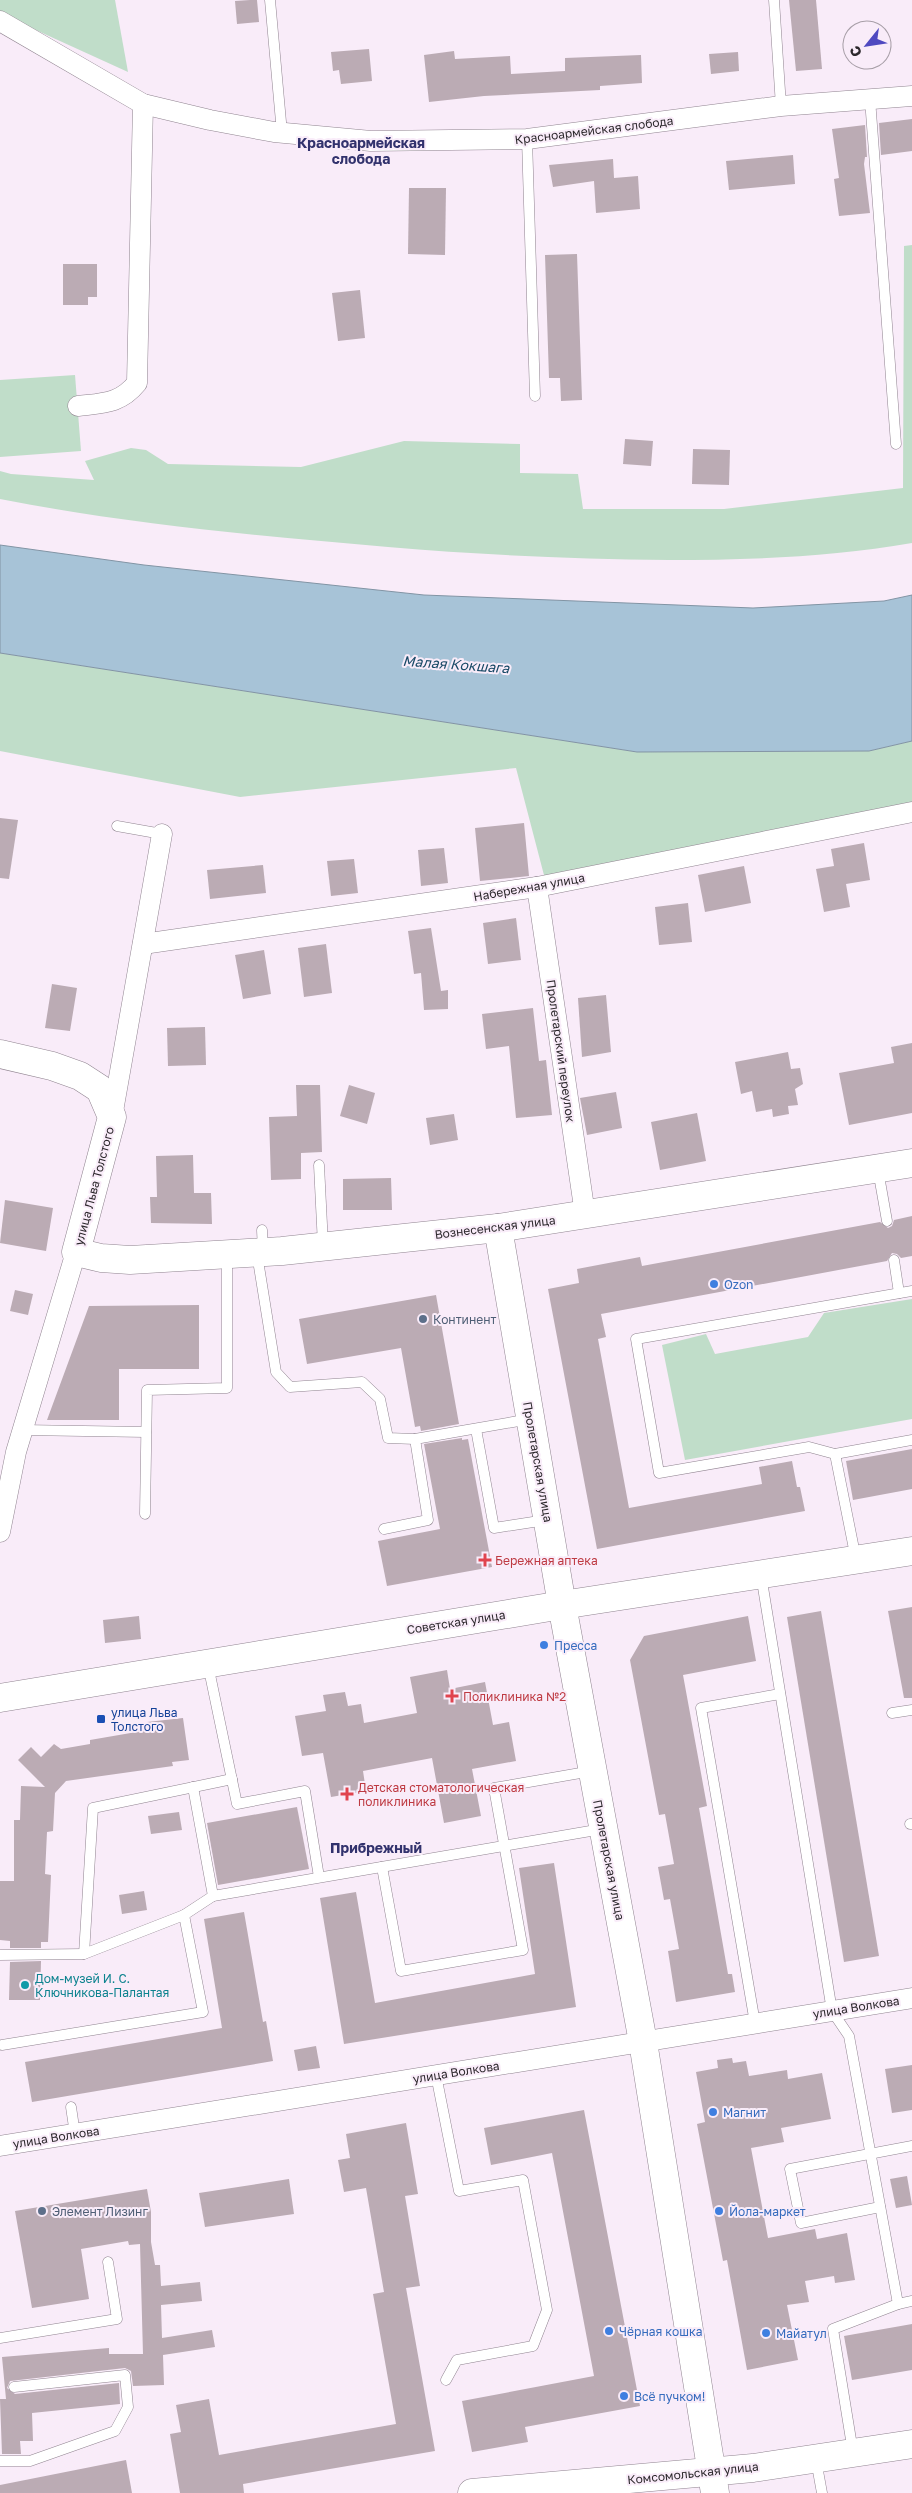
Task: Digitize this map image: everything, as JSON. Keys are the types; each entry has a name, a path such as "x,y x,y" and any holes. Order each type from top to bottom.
{"street":[{"name":"Красноармейская слобода","path":"0,21 143,104 210,120 282,133 371,141 527,139 781,106 912,96"},
{"path":"78,406 109,403 127,395 137,384 143,104"},
{"name":"Набережная улица","path":"144,944 538,887 912,812"},
{"name":"улица Льва Толстого","path":"0,1532 8,1450 22,1430 76,1252 112,1117 162,834"},
{"name":"Пролетарский переулок","path":"538,887 585,1214"},
{"path":"0,1054 52,1066 80,1076 100,1089 112,1117"},
{"name":"Вознесенская улица","path":"76,1252 101,1258 130,1260 227,1254 260,1245 323,1246 498,1228 912,1163"},
{"name":"Пролетарская улица","path":"498,1228 562,1605 643,2042 713,2482"},
{"name":"Советская улица","path":"0,1698 562,1605 912,1550"},
{"name":"улица Волкова","path":"0,2146 912,1998"},
{"name":"Комсомольская улица","path":"472,2493 713,2482 816,2459 912,2444"}],"lane":[{"path":"270,0 282,133"},
{"path":"774,0 781,106"},
{"path":"870,99 896,444"},
{"path":"527,139 535,396"},
{"path":"117,826 162,834"},
{"path":"319,1165 323,1246"},
{"path":"878,1168 887,1221"},
{"path":"260,1245 276,1372 290,1387 362,1382 380,1399 388,1438 415,1439 530,1419"},
{"path":"145,1514 147,1390 227,1388 227,1254"},
{"path":"894,1260 899,1293"},
{"path":"912,1291 636,1339 660,1473 809,1447 835,1454 912,1440"},
{"path":"476,1428 494,1528 547,1519"},
{"path":"22,1430 146,1432"},
{"path":"384,1529 428,1520 415,1439"},
{"path":"835,1454 856,1560"},
{"path":"761,1574 832,2011 849,2036 898,2304"},
{"path":"208,1664 237,1804 304,1791 320,1877"},
{"path":"755,2023 700,1708 780,1694"},
{"path":"892,1713 912,1710"},
{"path":"382,1867 401,1972 522,1950 494,1788 593,1771"},
{"path":"84,1954 93,1808 232,1779"},
{"path":"193,1787 213,1896"},
{"path":"0,1956 84,1954 184,1915 213,1896 603,1829"},
{"path":"2,2046 203,2012 184,1915"},
{"path":"436,2075 459,2192 523,2180 547,2310 533,2346 457,2360 446,2380"},
{"path":"71,2106 75,2134"},
{"path":"880,2207 800,2223 790,2169 912,2146"},
{"path":"0,2338 118,2320 108,2262"},
{"path":"853,2454 833,2329 898,2304 912,2301"},
{"path":"0,2461 30,2461 115,2430 128,2407 125,2374 14,2387"},
{"path":"816,2459 822,2493"}],"green space":[{"path":"0,0 115,0 128,72 16,21 0,11"},
{"path":"912,245 912,543 852,552 760,558 669,560 528,556 423,550 242,534 96,516 0,499 0,471 11,474 94,480 85,461 131,448 146,450 168,464 301,467 404,441 520,444 520,473 578,474 583,509 724,509 903,488 904,246"},
{"path":"75,375 81,451 0,457 0,380"},
{"path":"0,653 637,752 869,751 912,741 912,808 545,879 516,768 240,797 0,751"},
{"path":"912,1299 912,1419 685,1460 662,1345 706,1334 715,1354 808,1337 824,1313"}],"water":[{"name":"Малая Кокшага","path":"0,545 144,565 424,595 753,608 884,601 912,595 912,741 869,751 637,752 0,653"}],"building":[{"path":"257,0 259,22 237,24 235,1"},
{"path":"789,0 816,0 822,69 796,71"},
{"path":"369,49 372,81 341,84 339,70 333,71 331,52"},
{"path":"454,51 455,59 510,56 511,74 565,71 565,58 641,55 642,83 600,86 600,90 484,96 429,102 424,55"},
{"path":"738,52 739,71 711,74 709,54"},
{"path":"912,119 912,151 881,155 879,123"},
{"path":"865,125 867,157 865,157 864,164 870,213 839,216 834,179 839,178 832,129"},
{"path":"793,155 795,184 729,190 726,161"},
{"path":"613,159 614,178 638,176 640,209 596,213 594,181 553,187 549,165"},
{"path":"409,188 446,188 445,255 408,254"},
{"path":"577,254 582,400 561,401 560,378 549,378 545,255"},
{"path":"63,264 97,264 97,297 88,297 88,305 63,305"},
{"path":"360,290 365,338 338,341 332,293"},
{"path":"625,439 653,441 651,466 623,464"},
{"path":"693,449 730,450 729,485 692,484"},
{"path":"0,818 18,820 9,879 0,878"},
{"path":"524,823 529,876 480,881 475,828"},
{"path":"864,843 870,880 846,884 850,907 824,912 816,869 834,866 831,849"},
{"path":"444,848 448,883 421,886 418,850"},
{"path":"354,859 358,893 331,896 327,861"},
{"path":"263,865 266,893 210,899 207,870"},
{"path":"744,866 751,903 705,912 698,875"},
{"path":"688,903 692,942 659,945 655,907"},
{"path":"516,918 521,960 488,964 483,923"},
{"path":"431,928 441,991 448,990 448,1009 424,1010 421,973 414,974 408,931"},
{"path":"326,944 332,993 304,997 298,948"},
{"path":"264,950 271,994 243,999 235,955"},
{"path":"52,984 77,988 70,1031 45,1028"},
{"path":"606,995 611,1052 582,1057 578,998"},
{"path":"533,1008 539,1061 546,1060 552,1115 516,1118 509,1046 486,1049 482,1014"},
{"path":"205,1027 206,1065 168,1066 167,1028"},
{"path":"912,1043 912,1113 849,1125 839,1073 894,1063 891,1047"},
{"path":"788,1052 791,1069 800,1068 803,1084 795,1089 798,1105 788,1106 789,1114 773,1117 772,1109 756,1112 752,1091 741,1094 735,1062"},
{"path":"296,1085 320,1085 322,1152 301,1153 301,1179 271,1180 269,1117 297,1116"},
{"path":"349,1085 375,1093 367,1124 340,1116"},
{"path":"616,1092 622,1128 587,1135 580,1098"},
{"path":"697,1113 706,1161 660,1170 651,1122"},
{"path":"454,1114 458,1140 430,1145 426,1118"},
{"path":"193,1155 194,1193 211,1193 212,1224 151,1223 150,1197 157,1197 156,1156"},
{"path":"391,1178 392,1210 343,1210 343,1179"},
{"path":"5,1200 53,1208 46,1251 0,1243"},
{"path":"912,1216 912,1256 901,1258 897,1254 892,1253 887,1261 601,1314 606,1337 598,1339 629,1508 762,1484 759,1467 792,1461 797,1487 800,1487 805,1511 597,1549 548,1289 579,1283 577,1269 640,1257 642,1266 880,1222 888,1228 892,1226 894,1220"},
{"path":"15,1290 33,1294 28,1315 10,1311"},
{"path":"436,1295 459,1424 421,1431 420,1426 415,1427 401,1348 307,1364 299,1319"},
{"path":"199,1305 199,1369 119,1369 119,1420 47,1420 89,1306"},
{"path":"462,1438 462,1440 468,1439 492,1567 387,1586 378,1541 440,1529 424,1444"},
{"path":"912,1449 912,1489 853,1500 846,1461"},
{"path":"912,1607 912,1698 904,1698 888,1611"},
{"path":"821,1611 879,1956 844,1962 787,1617"},
{"path":"139,1616 141,1639 105,1643 103,1620"},
{"path":"748,1616 756,1661 683,1675 707,1806 699,1808 728,1974 732,1974 735,1992 676,2002 668,1951 679,1949 670,1899 664,1900 658,1867 674,1864 665,1814 659,1815 630,1660 644,1636"},
{"path":"447,1670 450,1689 485,1682 493,1725 509,1722 516,1761 472,1769 481,1816 444,1823 432,1758 363,1771 366,1791 331,1797 323,1753 302,1756 295,1716 326,1711 323,1695 345,1692 348,1706 361,1704 364,1723 417,1713 410,1677"},
{"path":"183,1718 189,1760 172,1762 173,1766 66,1781 55,1793 53,1831 47,1832 45,1874 51,1875 48,1942 41,1942 41,1948 10,1948 10,1941 0,1940 0,1881 14,1881 14,1820 20,1820 21,1786 45,1787 18,1760 31,1747 41,1757 54,1744 61,1749 90,1744 90,1740 148,1730 147,1722"},
{"path":"297,1807 309,1869 218,1885 207,1823"},
{"path":"179,1812 182,1830 151,1834 148,1816"},
{"path":"554,1863 576,2007 344,2044 320,1898 356,1892 375,2003 535,1974 519,1868"},
{"path":"144,1891 147,1910 122,1914 119,1895"},
{"path":"244,1912 263,2022 266,2021 273,2061 32,2102 25,2062 222,2028 204,1919"},
{"name":"Дом-музей И. С. Ключникова-Палантая","path":"41,1961 40,2000 9,2000 10,1962"},
{"path":"316,2046 320,2068 298,2071 294,2050"},
{"path":"732,2058 733,2063 746,2061 749,2076 787,2070 788,2079 822,2073 831,2119 781,2128 784,2142 751,2148 768,2238 815,2229 817,2239 847,2233 855,2280 835,2283 834,2276 805,2281 809,2302 787,2305 798,2360 747,2370 727,2260 723,2261 697,2124 705,2122 696,2072 718,2068 717,2060"},
{"path":"912,2065 912,2110 892,2113 885,2069"},
{"path":"584,2110 640,2406 525,2427 528,2442 472,2452 462,2401 594,2376 552,2153 491,2165 484,2128"},
{"path":"406,2123 418,2194 405,2196 420,2286 406,2288 435,2451 243,2484 244,2493 180,2493 170,2434 181,2432 176,2405 209,2399 219,2455 396,2424 373,2294 384,2292 366,2188 344,2192 338,2160 350,2158 346,2134"},
{"path":"907,2176 912,2205 896,2208 890,2179"},
{"path":"289,2179 294,2214 205,2227 199,2193"},
{"path":"147,2189 151,2212 151,2242 155,2265 160,2265 161,2286 200,2282 202,2301 161,2305 162,2338 212,2330 215,2347 163,2355 164,2385 133,2386 131,2371 125,2368 10,2381 7,2388 15,2394 119,2383 120,2404 32,2413 33,2441 20,2441 21,2454 2,2454 0,2399 6,2399 2,2357 109,2348 109,2354 143,2354 140,2244 129,2245 128,2241 81,2249 89,2299 32,2308 15,2211"},
{"path":"912,2324 912,2370 852,2380 844,2336"},
{"path":"126,2460 132,2493 0,2493 0,2485"}],"place":[{"name":"Ozon","path":"714,1284"},
{"name":"Континент","path":"423,1319"},
{"name":"Бережная аптека","path":"485,1560"},
{"name":"Пресса","path":"544,1645"},
{"name":"Поликлиника №2","path":"452,1696"},
{"name":"улица Льва Толстого","path":"101,1719"},
{"name":"Детская стоматологическая поликлиника","path":"347,1794"},
{"name":"Дом-музей И. С. Ключникова-Палантая","path":"25,1985"},
{"name":"Магнит","path":"713,2112"},
{"name":"Элемент Лизинг","path":"42,2211"},
{"name":"Йола-маркет","path":"719,2211"},
{"name":"Чёрная кошка","path":"609,2331"},
{"name":"Майатул","path":"766,2333"},
{"name":"Всё пучком!","path":"624,2396"}],"district":[{"name":"Красноармейская слобода","path":"361,150"},
{"name":"Прибрежный","path":"376,1847"}]}
